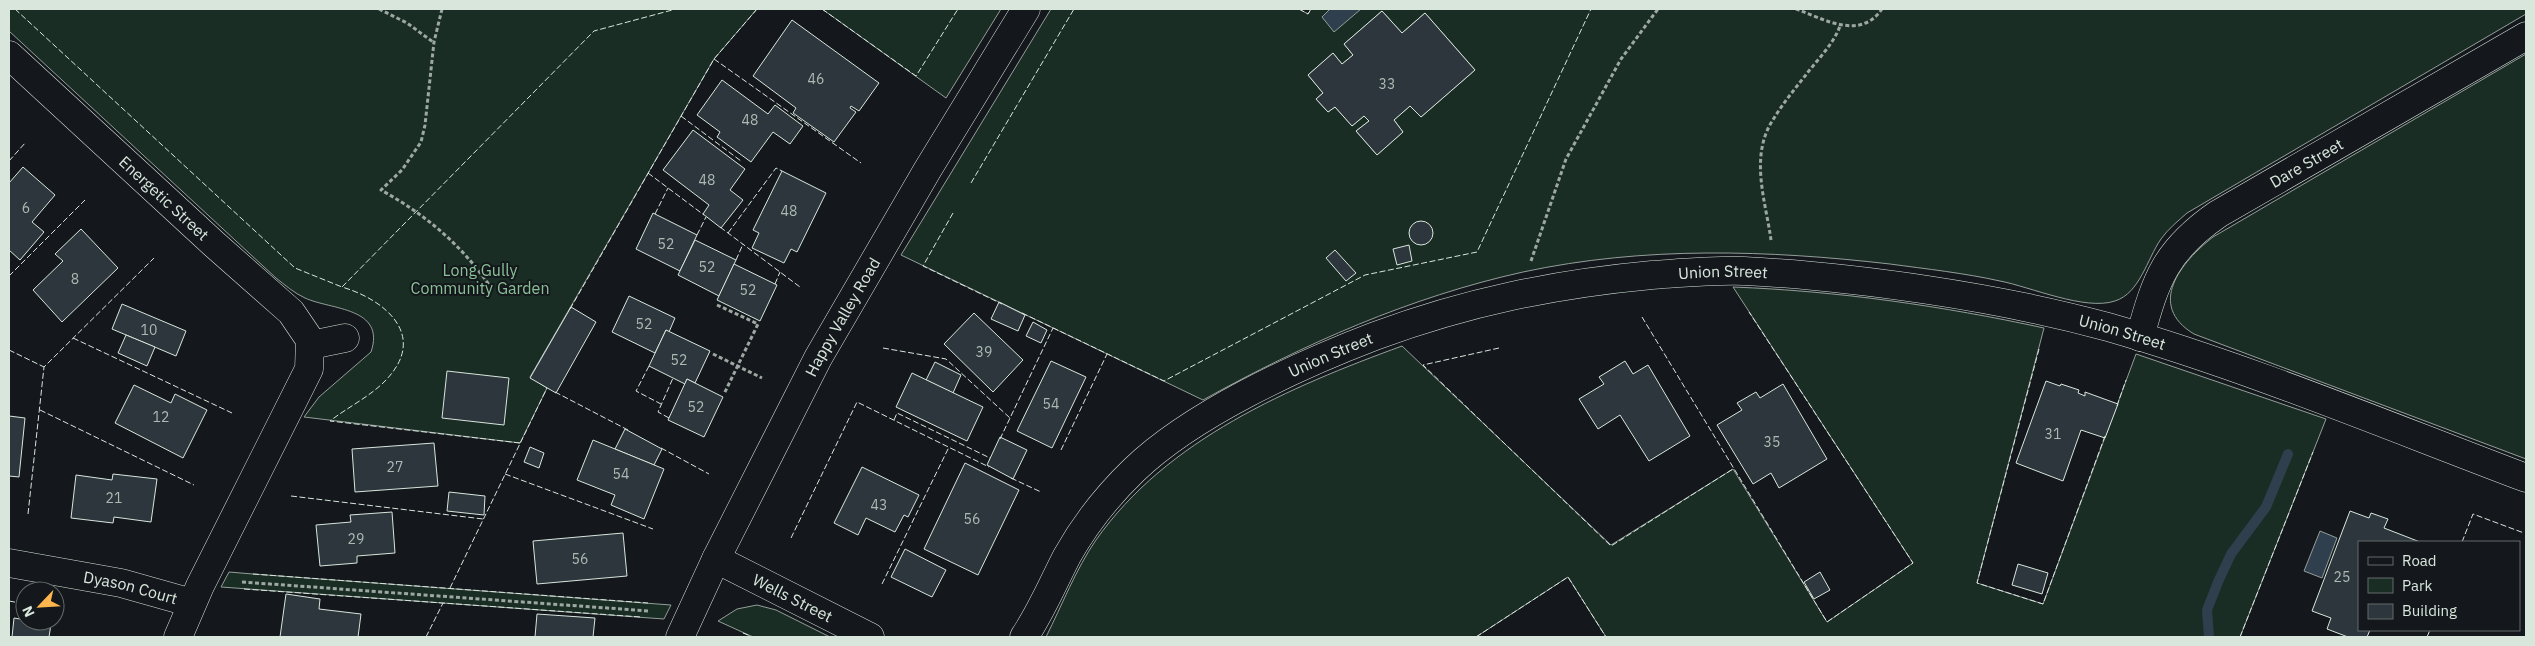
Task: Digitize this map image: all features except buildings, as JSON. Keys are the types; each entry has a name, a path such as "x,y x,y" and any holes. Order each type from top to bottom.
{"street":[{"name":"Happy Valley Road","path":"680,637 716,559 818,358 926,173 1026,9"},
{"name":"Dare Street","path":"2140,337 2152,293 2163,269 2172,255 2198,228 2226,209 2526,36"},
{"name":"Energetic Street","path":"9,55 214,244 292,312 305,330 311,345"},
{"name":"Union Street","path":"1024,637 1083,530 1117,488 1158,450 1219,410 1254,391 1345,348 1467,306 1521,292 1601,280 1740,271 1879,283 1988,300 2058,315 2140,337 2326,402 2526,478"},
{"path":"178,637 192,603 308,369 311,345 345,338"},
{"name":"Wells Street","path":"716,559 870,637"},
{"name":"Dyason Court","path":"9,563 121,583 192,603"}],"path":[{"path":"378,9 407,23 434,42"},
{"path":"442,9 434,42 425,125 421,142 402,170 380,190 417,211 451,239 467,255 492,289"},
{"path":"1521,292 1566,159 1621,59 1658,9"},
{"path":"1796,9 1840,26 1865,24 1882,9"},
{"path":"1776,273 1761,180 1762,150 1770,124 1834,39 1840,26"},
{"path":"717,305 758,324 724,394"},
{"path":"713,354 762,378"},
{"path":"242,582 649,611"}],"green space":[{"name":"Long Gully Community Garden","path":"9,9 757,9 714,59 530,377 547,388 520,443 304,417 319,397 371,352 374,337 371,326 364,318 353,313 301,296 276,278 9,31"},
{"path":"822,9 1001,9 946,98"},
{"path":"1051,9 1299,9 1308,14 1311,9 2526,9 2526,14 2187,213 2161,239 2131,291 2115,301 2103,303 2074,301 2013,284 1945,271 1844,259 1706,253 1614,258 1523,272 1481,282 1399,309 1319,341 1203,400 901,255","holes":["1382,11 1402,33 1425,13 1475,70 1421,117 1410,106 1394,120 1403,132 1377,155 1356,131 1369,121 1364,116 1352,126 1335,107 1328,112 1316,99 1323,93 1308,75 1333,53 1342,64 1353,55 1344,44"]},
{"path":"2526,54 2526,459 2194,334 2180,323 2172,310 2170,297 2174,284 2180,271 2201,247 2213,237"},
{"path":"1733,287 1812,292 1929,306 2044,328 1977,583 2043,604 2136,354 2326,419 2240,637 1606,637 1568,577 1476,637 1046,637 1076,575 1096,540 1125,504 1158,473 1194,445 1275,399 1317,379 1402,346 1611,545 1733,469 1827,622 1913,563"},
{"path":"229,572 671,605 664,619 221,587"},
{"path":"757,605 776,610 830,637 753,637 718,621 737,609"}],"water":[{"path":"1330,9 1361,9 1334,32 1322,17"},
{"path":"2320,531 2337,538 2322,578 2304,571"}],"waterway":[{"path":"2209,637 2207,610 2218,582 2231,554 2266,507 2288,454"}],"fence":[{"path":"15,9 295,268 342,287"},
{"path":"520,443 330,421 386,380 398,364 403,349 402,335 396,322 386,311 373,301 342,287 594,31 676,9"},
{"path":"570,309 714,59 757,9"},
{"path":"822,9 916,76 958,9"},
{"path":"971,183 1074,9"},
{"path":"1299,9 1308,14 1311,9"},
{"path":"1022,313 1164,381 1365,275 1477,252 1591,9"},
{"path":"714,59 861,163"},
{"path":"681,116 741,161"},
{"path":"9,161 26,142"},
{"path":"728,233 776,168 782,171"},
{"path":"648,173 704,215"},
{"path":"655,214 668,188"},
{"path":"9,276 85,200"},
{"path":"953,213 923,266 1002,304"},
{"path":"697,235 706,217"},
{"path":"720,227 800,287"},
{"path":"736,260 743,244"},
{"path":"28,514 44,367 154,258"},
{"path":"775,284 780,272"},
{"path":"1642,317 1827,622 1913,563 1749,312"},
{"path":"1000,439 1053,328"},
{"path":"73,338 232,413"},
{"path":"883,348 946,359 1010,418"},
{"path":"1499,348 1423,365 1611,546 1733,469"},
{"path":"2039,349 1977,583 2043,604 2105,436"},
{"path":"9,350 44,367"},
{"path":"1061,450 1107,354"},
{"path":"649,366 636,391 661,404"},
{"path":"669,418 658,412 673,378"},
{"path":"2117,406 2126,380"},
{"path":"450,588 547,388"},
{"path":"555,392 628,430"},
{"path":"791,538 857,402 989,467"},
{"path":"40,410 194,485"},
{"path":"894,420 897,413 991,457"},
{"path":"882,584 949,447"},
{"path":"661,448 709,474"},
{"path":"2240,637 2313,452"},
{"path":"505,474 653,529"},
{"path":"1011,478 1041,492"},
{"path":"291,496 483,519"},
{"path":"2462,541 2473,514 2524,533"},
{"path":"253,574 648,603"},
{"path":"1476,637 1568,577 1606,637"},
{"path":"244,589 641,617"},
{"path":"9,601 15,602"},
{"path":"426,637 443,603"},
{"path":"2427,637 2430,631"},
{"path":"743,633 753,637"}]}
